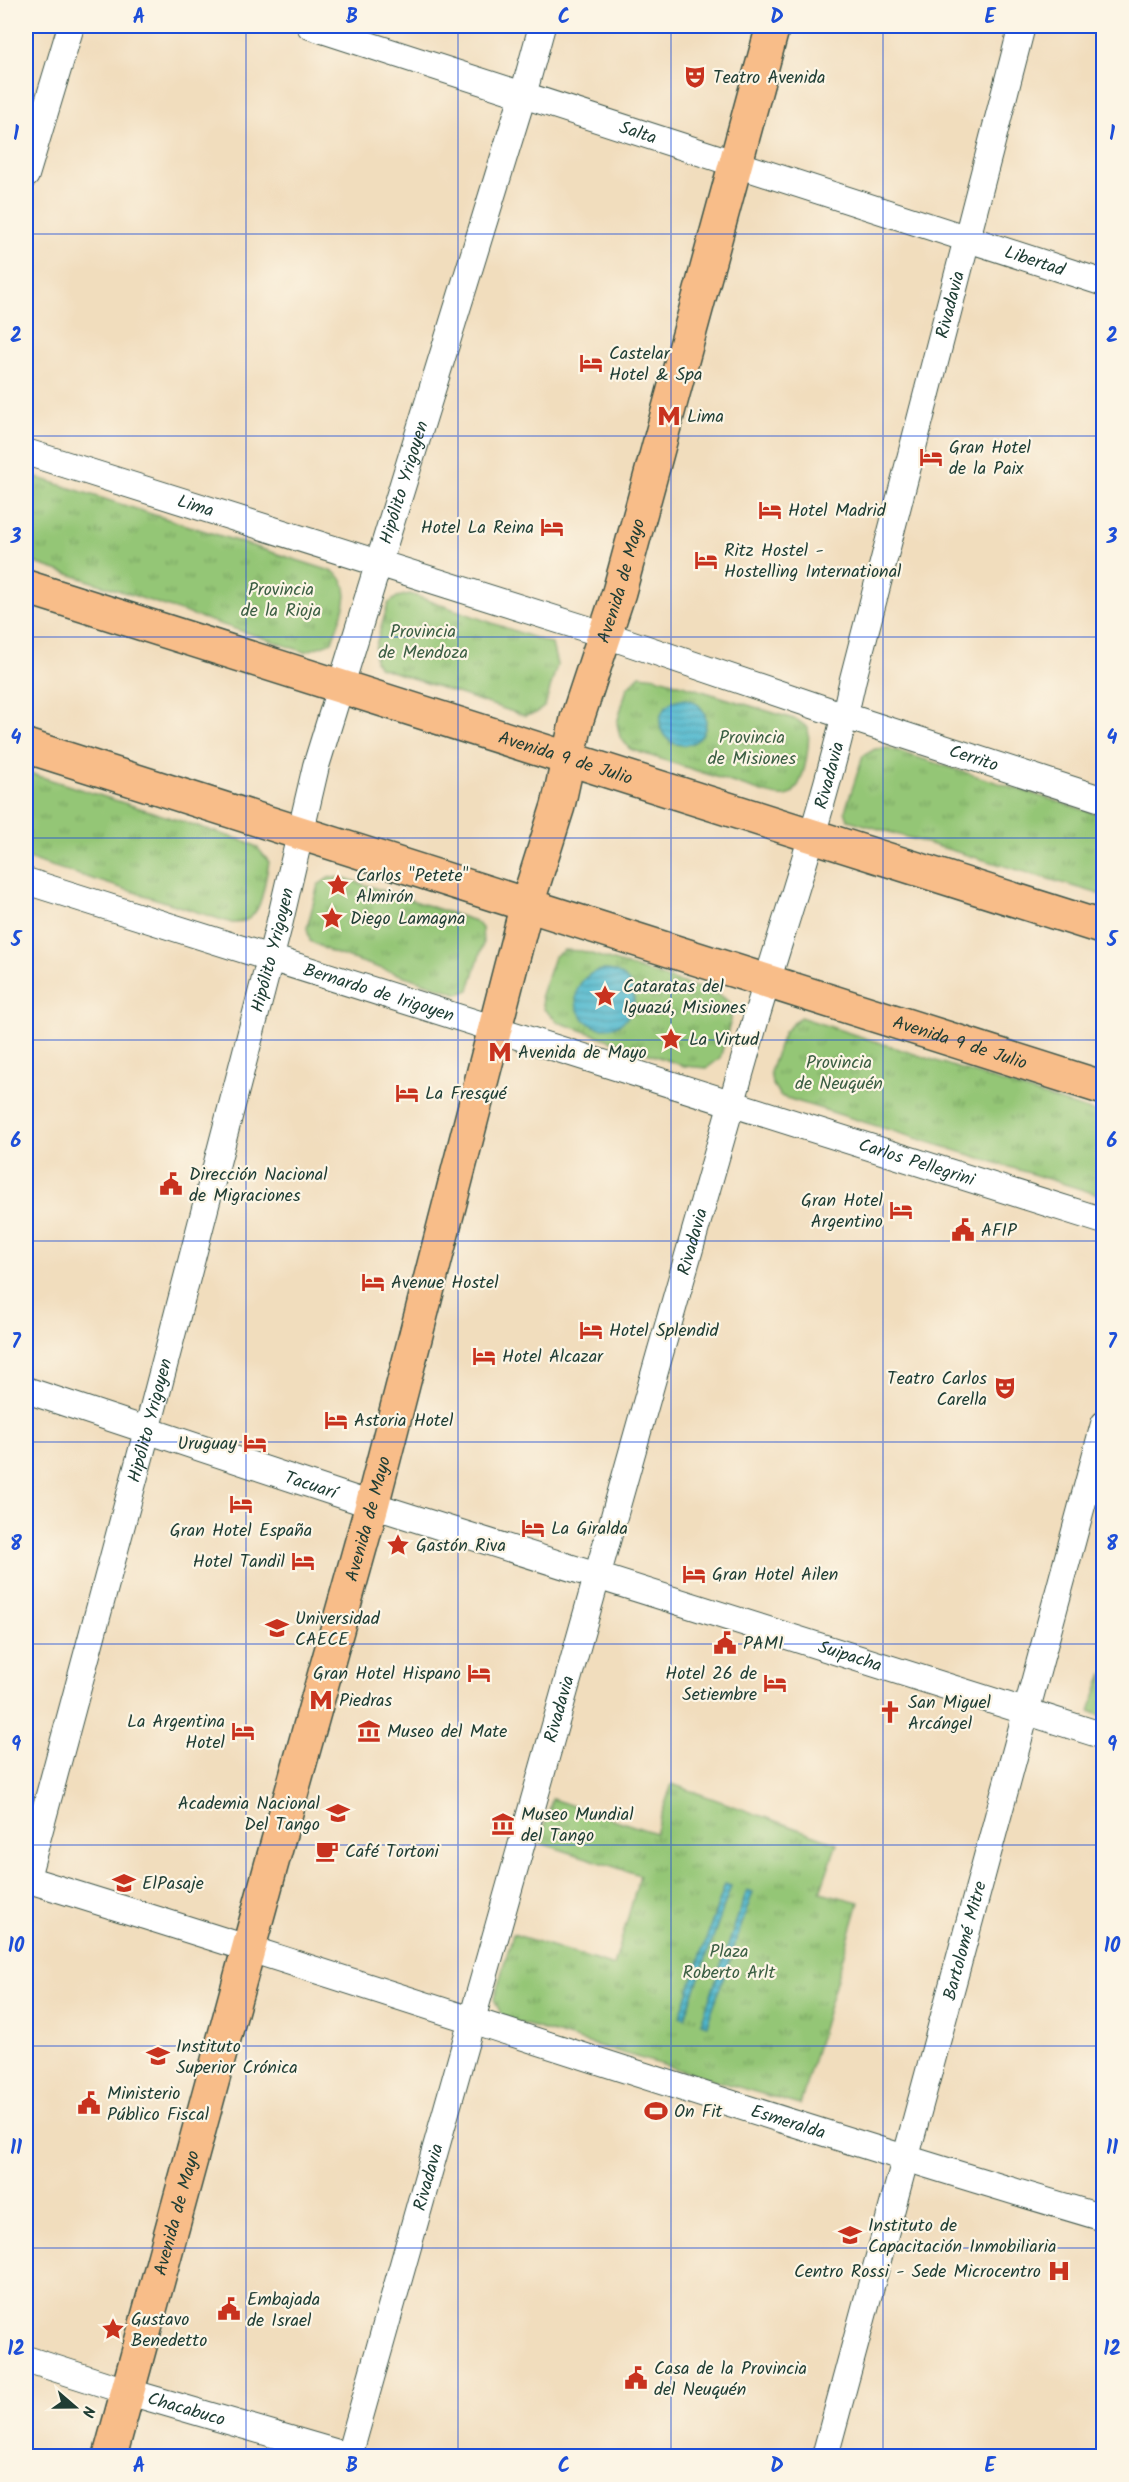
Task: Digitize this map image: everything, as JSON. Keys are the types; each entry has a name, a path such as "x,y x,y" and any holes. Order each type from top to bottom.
{"main road":[{"name":"Avenida de Mayo","path":"110,2457 372,1505 527,904 558,806 577,719 603,634 619,592 773,26"},
{"name":"Avenida 9 de Julio","path":"26,587 1104,928"},
{"name":"Avenida 9 de Julio","path":"26,746 1104,1088"}],"street":[{"path":"26,175 71,26"},
{"name":"Salta","path":"310,26 967,240"},
{"name":"Hipólito Yrigoyen","path":"26,1880 147,1431 270,957 299,832 340,687 380,563 542,26"},
{"name":"Rivadavia","path":"348,2457 474,2020 596,1575 768,980 812,836 845,716 1022,26"},
{"name":"Libertad","path":"967,240 1104,283"},
{"name":"Lima","path":"26,452 603,634 845,716"},
{"name":"Cerrito","path":"845,716 1104,800"},
{"name":"Bernardo de Irigoyen","path":"26,881 733,1102"},
{"name":"Carlos Pellegrini","path":"733,1102 1104,1221"},
{"name":"Tacuarí","path":"26,1390 372,1505 596,1575"},
{"name":"Bartolomé Mitre","path":"825,2457 907,2160 1024,1709 1104,1424"},
{"name":"Suipacha","path":"596,1575 1104,1736"},
{"path":"26,1880 249,1947 474,2020"},
{"name":"Esmeralda","path":"474,2020 907,2160 1104,2218"},
{"name":"Chacabuco","path":"26,2359 348,2457"}],"green space":[{"name":"Provincia de la Rioja","path":"26,474 334,572 345,586 346,595 332,642 305,652 26,560"},
{"name":"Provincia de Mendoza","path":"410,594 552,644 557,665 545,706 536,713 525,716 379,667 375,661 375,648 388,604 397,597"},
{"name":"Provincia de Misiones","path":"640,675 656,677 797,720 808,728 805,764 799,783 789,795 771,795 630,749 620,737 617,723 627,688"},
{"path":"888,748 1103,816 1103,895 848,820 845,811 863,756 875,749"},
{"path":"26,772 257,847 269,862 263,893 256,911 243,922 232,923 26,858"},
{"path":"330,877 344,878 475,921 482,928 483,944 469,990 459,994 331,952 310,941 307,928 318,885"},
{"path":"564,950 582,951 720,995 730,1003 731,1020 720,1058 707,1068 684,1066 558,1022 544,1009 541,995 554,957"},
{"name":"Provincia de Neuquén","path":"800,1017 1103,1115 1103,1196 780,1096 772,1083 770,1072 784,1032"},
{"path":"1103,1673 1103,1717 1090,1711"},
{"name":"Plaza Roberto Arlt","path":"672,1784 837,1843 820,1892 859,1902 800,2105 503,2018 494,1999 513,1934 614,1966 640,1875 540,1843 552,1799 655,1833"}],"water":[{"path":"683,699 699,706 706,722 699,738 683,745 667,738 660,722 667,706"},
{"name":"Cataratas del Iguazú, Misiones","path":"605,970 621,975 629,983 634,999 629,1015 621,1023 605,1028 589,1023 581,1015 576,999 581,983 589,975"},
{"path":"725,1884 731,1886 685,2018 680,2016"},
{"path":"747,1890 753,1892 707,2025 701,2023"}],"place":[{"name":"Teatro Avenida","path":"695,77"},
{"name":"Castelar Hotel & Spa","path":"591,363"},
{"name":"Lima","path":"669,416"},
{"name":"Gran Hotel de la Paix","path":"931,457"},
{"name":"Hotel Madrid","path":"770,510"},
{"name":"Hotel La Reina","path":"552,527"},
{"name":"Ritz Hostel - Hostelling International","path":"706,560"},
{"name":"Carlos \"Petete\" Almirón","path":"338,885"},
{"name":"Diego Lamagna","path":"332,918"},
{"name":"Cataratas del Iguazú, Misiones","path":"605,996"},
{"name":"La Virtud","path":"671,1039"},
{"name":"Avenida de Mayo","path":"500,1052"},
{"name":"La Fresqué","path":"407,1093"},
{"name":"Dirección Nacional de Migraciones","path":"171,1184"},
{"name":"Gran Hotel Argentino","path":"901,1210"},
{"name":"AFIP","path":"963,1230"},
{"name":"Avenue Hostel","path":"373,1282"},
{"name":"Hotel Splendid","path":"591,1330"},
{"name":"Hotel Alcazar","path":"484,1356"},
{"name":"Teatro Carlos Carella","path":"1005,1388"},
{"name":"Astoria Hotel","path":"336,1420"},
{"name":"Uruguay","path":"255,1443"},
{"name":"Gran Hotel España","path":"241,1504"},
{"name":"La Giralda","path":"533,1528"},
{"name":"Gastón Riva","path":"398,1545"},
{"name":"Hotel Tandil","path":"303,1561"},
{"name":"Gran Hotel Ailen","path":"694,1574"},
{"name":"Universidad CAECE","path":"277,1628"},
{"name":"PAMI","path":"725,1643"},
{"name":"Gran Hotel Hispano","path":"479,1673"},
{"name":"Hotel 26 de Setiembre","path":"775,1683"},
{"name":"Piedras","path":"321,1700"},
{"name":"San Miguel Arcángel","path":"890,1712"},
{"name":"La Argentina Hotel","path":"243,1731"},
{"name":"Museo del Mate","path":"369,1731"},
{"name":"Academia Nacional Del Tango","path":"338,1813"},
{"name":"Museo Mundial del Tango","path":"503,1824"},
{"name":"Café Tortoni","path":"327,1851"},
{"name":"ElPasaje","path":"124,1883"},
{"name":"Instituto Superior Crónica","path":"158,2056"},
{"name":"Ministerio Público Fiscal","path":"89,2103"},
{"name":"On Fit","path":"656,2111"},
{"name":"Instituto de Capacitación Inmobiliaria","path":"850,2235"},
{"name":"Centro Rossi - Sede Microcentro","path":"1059,2271"},
{"name":"Embajada de Israel","path":"229,2309"},
{"name":"Gustavo Benedetto","path":"113,2329"},
{"name":"Casa de la Provincia del Neuquén","path":"636,2378"}]}
